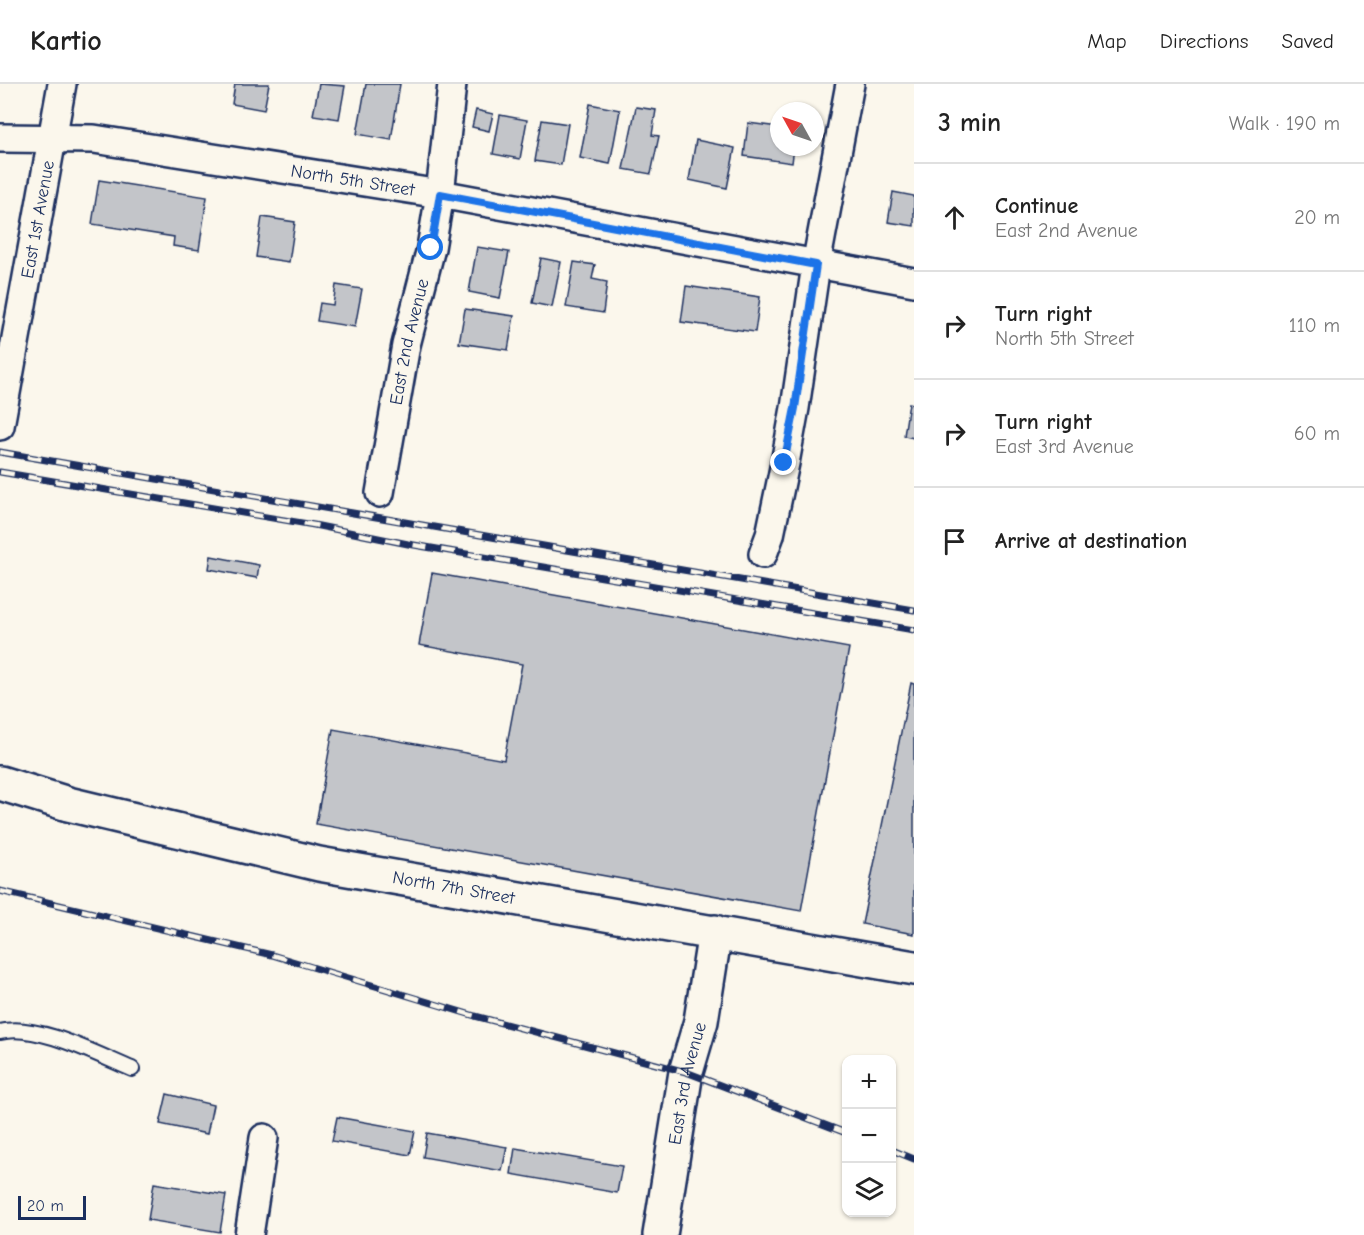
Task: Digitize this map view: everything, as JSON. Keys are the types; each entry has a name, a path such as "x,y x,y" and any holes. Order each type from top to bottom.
{"main road":[{"name":"North 7th Street","path":"0,783 68,804 320,864 914,968"},
{"name":"East 3rd Avenue","path":"660,1235 686,1072 701,1021 716,932"}],"street":[{"name":"East 1st Avenue","path":"0,426 62,84"},
{"name":"East 2nd Avenue","path":"380,493 406,345 431,248 440,194 452,84"},
{"path":"763,554 770,535 793,419 816,265 850,84"},
{"name":"North 5th Street","path":"0,138 94,139 440,194 914,282"},
{"path":"249,1235 264,1138"}],"lane":[{"path":"0,1032 10,1029 51,1036 132,1069"}],"building":[{"path":"235,84 269,84 264,110 232,104"},
{"path":"319,84 345,86 339,119 313,115"},
{"path":"366,84 400,84 391,140 357,134"},
{"path":"590,104 620,110 610,164 580,158"},
{"path":"636,107 656,110 652,135 659,136 651,174 623,169"},
{"path":"476,110 493,114 489,131 472,127"},
{"path":"500,115 527,120 520,159 493,154"},
{"path":"542,120 568,124 561,165 535,161"},
{"path":"748,123 770,126 770,156 793,156 792,163 744,156"},
{"path":"696,140 735,148 727,188 689,180"},
{"path":"99,180 207,197 199,250 173,246 174,237 92,224"},
{"path":"893,192 914,196 914,226 888,222"},
{"path":"262,217 295,222 289,262 256,257"},
{"path":"477,247 509,252 500,298 469,292"},
{"path":"541,258 561,262 552,307 532,303"},
{"path":"574,262 595,265 592,279 607,282 603,313 566,307"},
{"path":"336,285 362,289 355,327 317,321 320,303 333,305"},
{"path":"686,286 760,297 755,332 681,322"},
{"path":"465,309 514,316 508,350 459,343"},
{"path":"909,403 914,404 914,438 904,436"},
{"path":"211,556 259,565 257,578 209,569"},
{"path":"432,573 849,648 801,911 316,824 333,729 504,760 522,664 419,645"},
{"path":"911,683 914,684 914,934 862,924"},
{"path":"167,1094 213,1105 207,1134 160,1124"},
{"path":"337,1117 415,1131 410,1155 332,1141"},
{"path":"427,1133 507,1147 502,1171 423,1157"},
{"path":"515,1148 622,1166 617,1193 511,1174"},
{"path":"154,1183 226,1195 220,1232 148,1220"}],"railway":[{"path":"0,452 914,610"},
{"path":"0,472 914,630"},
{"path":"0,891 272,955 475,1016 686,1072 842,1131"},
{"path":"896,1152 914,1159"}],"route":[{"path":"431,248 440,194 816,265 795,408 784,463"}]}
